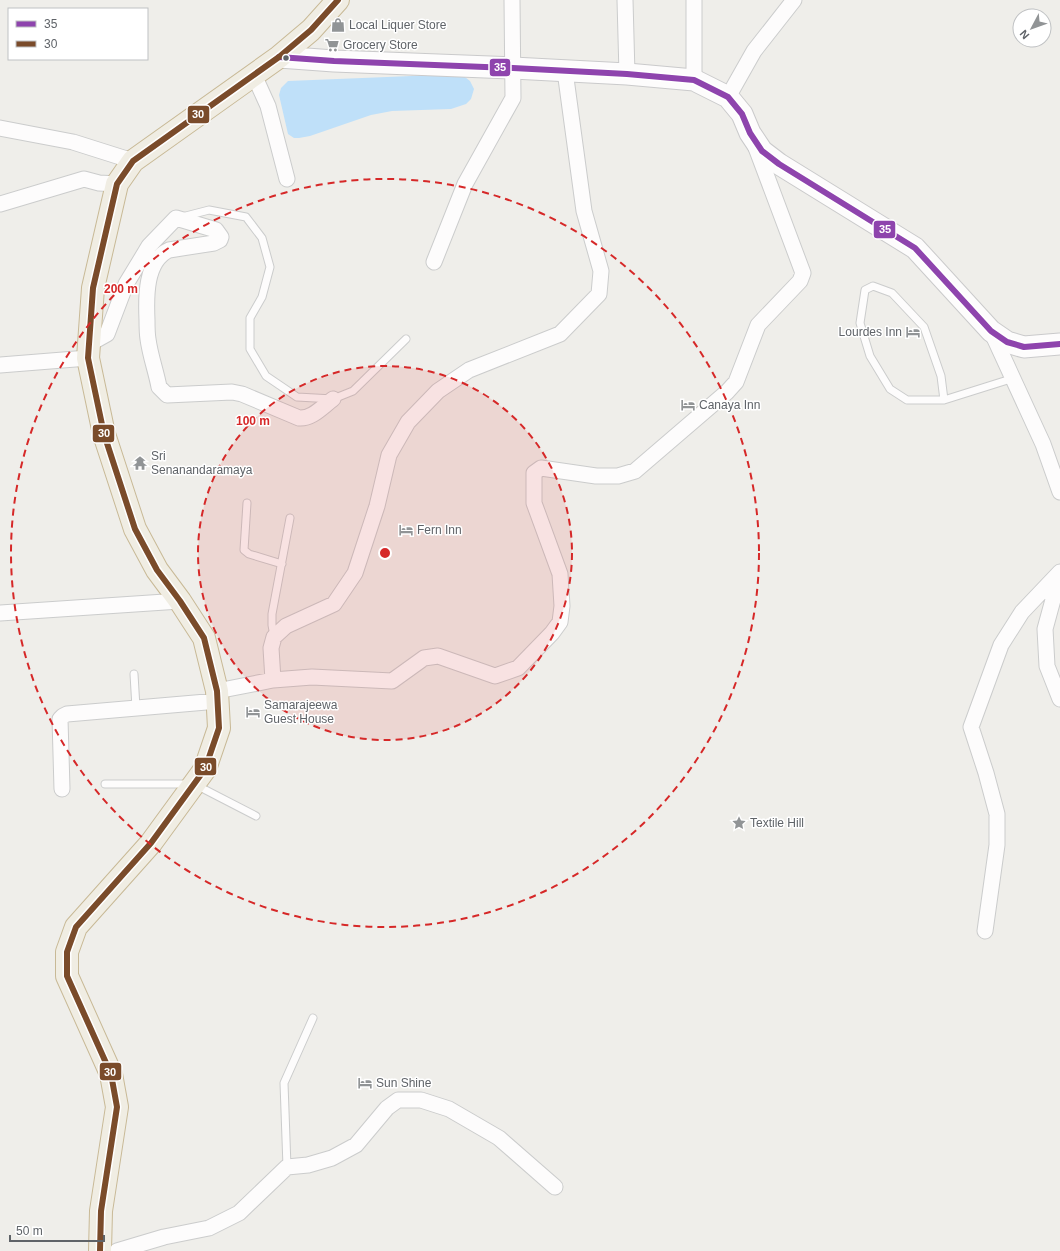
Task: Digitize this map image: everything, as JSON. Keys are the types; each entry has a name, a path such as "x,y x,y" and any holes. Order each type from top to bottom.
{"highway":[{"path":"100,1251 101,1211 117,1107 111,1074 67,976 67,952 76,927 151,843 205,769 219,728 218,696 204,638 180,601 157,570 135,529 104,434 88,351 93,288 117,184 133,161 279,57 311,30 338,0"}],"street":[{"path":"434,262 465,184 513,98 512,0"},
{"path":"625,0 627,74"},
{"path":"694,0 694,80"},
{"path":"728,97 754,51 794,0"},
{"path":"62,789 60,719 66,714 136,708 218,696 273,680 312,677 392,681 424,658 438,656 495,676 518,668 552,633 560,622 562,606 560,574 534,502 534,473 541,468 596,476 618,476 635,472 727,392 736,382 758,325 800,281 803,273 742,114 728,97 694,80 627,74 334,61 279,57"},
{"path":"273,680 271,648 274,637 286,626 334,604 355,573 378,506 389,455 408,422 438,391 469,370 560,334 599,294 601,271 584,211 565,71"},
{"path":"254,75 268,106 287,179"},
{"path":"0,128 73,142 133,161"},
{"path":"750,133 762,151 779,164 915,248 992,331 1007,342 1024,347 1060,344"},
{"path":"0,204 84,179 100,183 117,184"},
{"path":"0,365 88,351 107,334 126,284 149,246 176,218 216,230 220,240 214,243 165,252 156,262 149,278 146,298 148,339 159,387 162,391 167,395 232,392 242,394 298,418 304,419 333,399"},
{"path":"992,331 1043,444 1060,492"},
{"path":"1060,573 1045,629 1047,666 1060,699"},
{"path":"985,931 997,845 997,814 986,773 971,727 1001,645 1022,612 1060,573"},
{"path":"0,614 180,601"},
{"path":"117,1251 164,1237 209,1228 239,1213 288,1167 308,1165 332,1158 356,1145 387,1108 398,1100 421,1100 449,1109 499,1138 555,1187"}],"lane":[{"path":"176,218 209,210 246,217 262,238 270,267 262,297 250,318 250,349 266,376 297,397 333,399 353,391 406,339"},
{"path":"944,400 941,376 924,327 892,293 873,286 865,290 860,323 870,356 890,388 907,400 944,400 1014,378"},
{"path":"247,503 244,550 249,554 282,564"},
{"path":"274,637 272,614 290,518"},
{"path":"134,674 136,708"},
{"path":"106,784 194,784 256,816"},
{"path":"288,1167 284,1083 313,1018"}],"water":[{"path":"461,74 470,81 474,89 471,99 466,104 451,109 392,111 371,115 310,136 299,138 294,138 288,134 279,95 281,88 288,81"}],"transit line":[{"name":"30","path":"100,1251 101,1211 117,1107 111,1074 67,976 67,952 76,927 151,843 205,769 219,728 217,691 204,638 180,601 157,570 135,529 104,434 88,358 93,288 117,184 133,161 279,57 311,30 338,0"},
{"name":"35","path":"279,57 334,61 627,74 694,80 728,97 742,114 750,133 762,151 779,164 915,248 991,331 1007,342 1024,347 1060,344"}],"place":[{"name":"Local Liquer Store","path":"338,25"},
{"name":"Grocery Store","path":"332,45"},
{"name":"Lourdes Inn","path":"913,332"},
{"name":"Canaya Inn","path":"688,405"},
{"name":"Sri Senanandaramaya","path":"140,463"},
{"name":"Fern Inn","path":"406,530"},
{"name":"Samarajeewa Guest House","path":"253,712"},
{"name":"Textile Hill","path":"739,823"},
{"name":"Sun Shine","path":"365,1083"}]}
